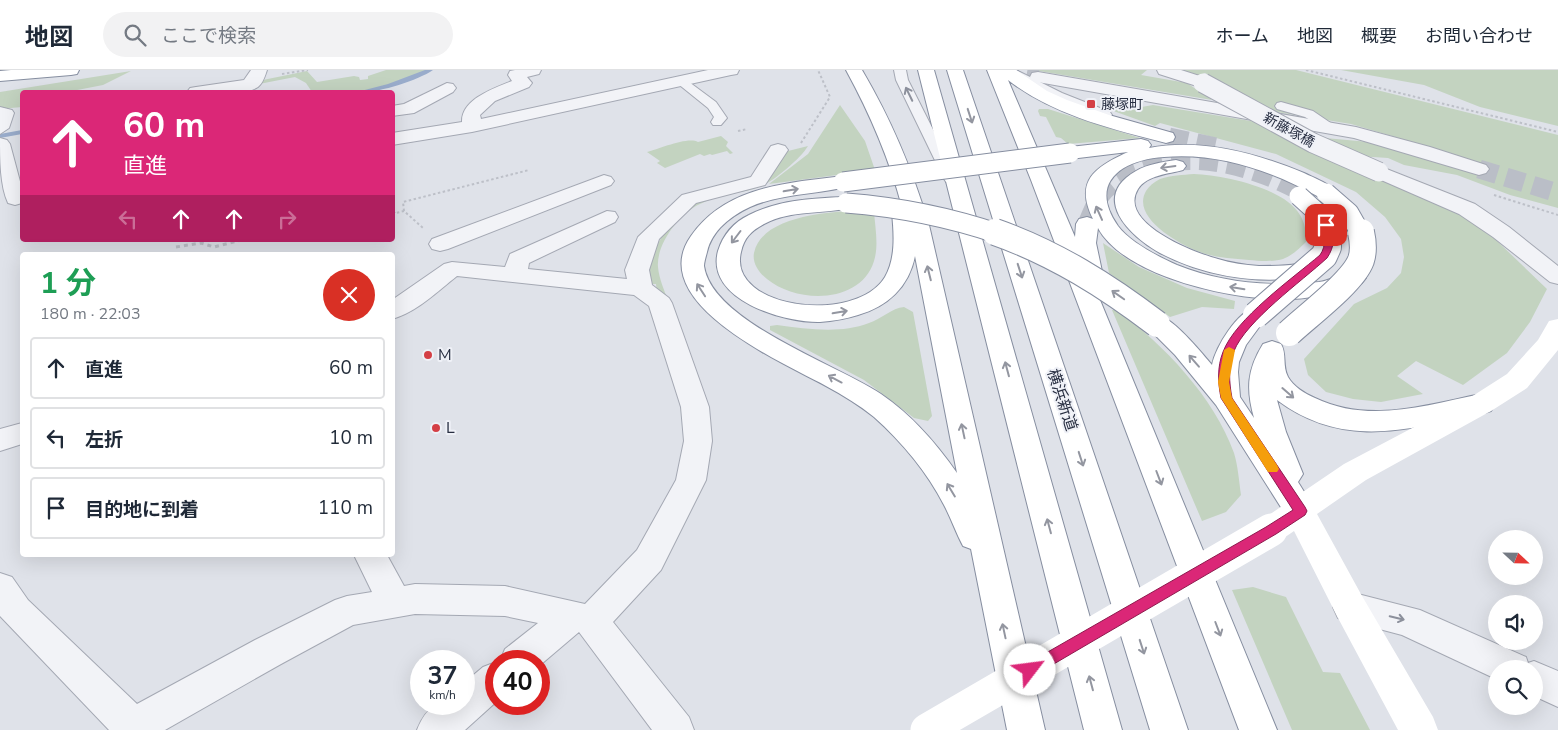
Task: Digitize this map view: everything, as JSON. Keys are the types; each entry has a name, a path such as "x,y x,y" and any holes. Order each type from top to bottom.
{"main road":[{"path":"0,75 33,70"},
{"path":"0,75 71,70"},
{"path":"854,70 882,119 912,202 932,286 1026,730"},
{"path":"926,70 1103,730"},
{"name":"横浜新道","path":"955,70 1170,730"},
{"path":"995,70 1141,432 1258,730"},
{"path":"1006,70 1033,91 1060,103 1169,138"},
{"path":"901,169 905,240 903,257 897,276 884,294 870,303 851,310 831,314 810,314 770,306 753,297 739,286 731,274 728,263 728,251 740,231 768,214 804,206 844,193 1070,153 1134,146 1183,145 1236,154 1286,172 1317,194 1348,212 1359,228 1364,245 1361,261 1352,274 1280,342 1264,364 1261,380 1263,396 1300,511"},
{"path":"1286,172 1254,161 1219,154 1178,151 1152,153 1119,163 1104,174 1096,188 1096,205 1103,221 1117,237 1138,253 1163,267 1193,279 1223,286 1258,292 1293,293 1334,288 1354,277 1367,264 1371,247 1367,230 1355,212 1317,194 1245,173 1216,167 1188,165 1163,167 1137,178 1126,189 1125,204 1139,228 1159,243 1179,254 1218,267 1278,272 1298,270 1316,265 1330,257 1335,250 1338,242 1334,223 1320,206 1317,194"},
{"path":"998,599 963,513 951,489 918,443 881,408 859,393 760,340 719,311 698,288 693,274 695,247 711,224 735,207 750,200 772,194 844,193 877,205 917,211 978,227 1014,240 1081,272 1157,324 1184,349 1226,398 1300,511 1350,607 1419,730"},
{"path":"1226,398 1224,382 1228,352 1235,339 1256,315 1324,256 1328,249 1329,233 1315,208 1317,194"},
{"path":"1087,224 1085,243 1092,282 1141,432"},
{"path":"927,730 1271,530 1355,472 1481,404 1516,381 1555,340"},
{"path":"1280,342 1270,365 1275,379 1285,392 1300,403 1339,418 1381,422 1481,404"}],"street":[{"path":"211,90 249,85 254,82 259,70"},
{"path":"472,126 471,114 489,97 523,83 516,75 533,70"},
{"path":"681,81 676,76 695,70"},
{"path":"395,139 472,126 731,70"},
{"name":"新藤塚橋","path":"1165,70 1202,83 1313,143 1467,209 1501,232 1558,278"},
{"path":"1038,77 1147,98 1332,128 1423,151 1479,168"},
{"path":"395,111 408,109 447,88"},
{"path":"13,199 0,145 20,140"},
{"path":"641,288 637,270 650,237 688,198 758,180 778,150"},
{"path":"452,269 452,256 436,240 604,181"},
{"path":"515,275 518,260 607,218"},
{"path":"395,309 416,297 452,269 641,288 660,303 695,407 698,442 691,480 650,560 582,618 534,650"},
{"path":"0,440 20,435"},
{"path":"371,557 395,602"},
{"path":"0,587 16,611 131,728 347,611 415,599 505,601 582,618 675,730"},
{"path":"1350,607 1408,621 1493,660"},
{"path":"1543,682 1558,689"},
{"path":"436,730 485,688"}],"lane":[{"path":"900,70 902,80 962,200"},
{"path":"681,81 712,105 721,118 717,122"},
{"path":"1281,106 1309,114 1332,128"},
{"path":"0,111 8,113 3,128 0,130"}],"path":[{"path":"778,150 801,144 830,97 818,70"},
{"path":"1306,70 1558,132"},
{"path":"436,240 404,211 402,202 529,170"},
{"path":"395,214 404,211"},
{"path":"176,247 201,243 214,247 234,242"}],"green space":[{"path":"386,70 427,70 386,87 372,90 311,90 306,83 295,77 259,84 258,81 307,71 317,82 354,76 359,77 360,80 368,79 368,76"},
{"path":"1033,70 1147,70 1141,75 1187,83 1212,100"},
{"path":"1173,70 1296,70 1558,135 1558,208 1510,195 1457,175 1404,165 1388,158 1358,156 1325,138 1369,142 1447,163 1453,154 1351,124 1277,112 1205,73 1195,77"},
{"path":"1341,70 1558,70 1558,126 1480,107 1424,85"},
{"path":"131,71 103,85 77,90 20,90 20,107 0,109 0,92"},
{"path":"840,105 865,141 875,170 769,184 808,154"},
{"path":"1153,105 1263,123 1345,167 1426,197 1457,212 1495,239 1547,289 1530,322 1507,353 1463,385 1416,361 1397,376 1423,394 1381,402 1353,399 1326,392 1308,375 1304,359 1354,304 1387,288 1401,273 1404,257 1401,239 1385,217 1356,192 1276,154 1160,123 1155,126 1108,109 1113,106 1130,109"},
{"path":"1039,109 1048,109 1140,138 1068,144 1061,138 1056,137 1046,117 1040,116"},
{"path":"721,136 728,142 726,146 733,153 730,154 727,151 704,156 700,154 665,168 657,163 660,161 647,152 681,142 698,142"},
{"path":"808,146 794,162 762,186 707,201 692,208 685,214 665,239 658,258 659,275 668,300 657,295 656,284 652,284 647,273 653,253 667,227 695,202 764,183 784,152"},
{"path":"1194,174 1236,180 1268,190 1281,197 1300,215 1306,231 1307,241 1287,257 1266,261 1210,255 1178,242 1158,228 1150,219 1143,201 1147,189 1160,179"},
{"path":"862,210 874,211 876,249 874,261 867,275 856,285 842,292 811,296 795,293 780,287 767,279 757,268 754,253 760,240 770,231 784,223 816,214"},
{"path":"1103,243 1139,267 1187,288 1235,301 1234,309 1202,307 1170,317 1109,273"},
{"path":"904,307 913,312 932,416 928,421 914,418 864,380 770,330 770,326 777,325 824,330 847,329 869,323 895,309"},
{"path":"1112,310 1117,310 1135,324 1169,356 1201,392 1214,412 1234,453 1241,495 1226,512 1202,521"},
{"path":"1253,587 1286,597 1323,672 1340,673 1370,730 1292,730 1232,590"}],"waterway":[{"path":"370,90 390,86 430,70"},
{"path":"0,136 20,132"}],"tunnel":[{"path":"999,70 1038,77"},
{"path":"1169,137 1221,148"},
{"path":"1087,224 1100,196 1117,180 1138,170 1159,164 1181,161 1203,161 1246,169 1267,176 1307,195"},
{"path":"1479,169 1558,193"}],"slow traffic":[{"path":"1229,350 1224,382 1226,398 1273,469"}],"place":[{"name":"藤塚町","path":"1091,104"},
{"name":"M","path":"428,355"},
{"name":"L","path":"436,428"}],"route":[{"path":"1030,670 1271,530 1300,511 1226,398 1225,367 1228,352 1235,339 1256,315 1324,256 1330,241 1326,225"}]}
